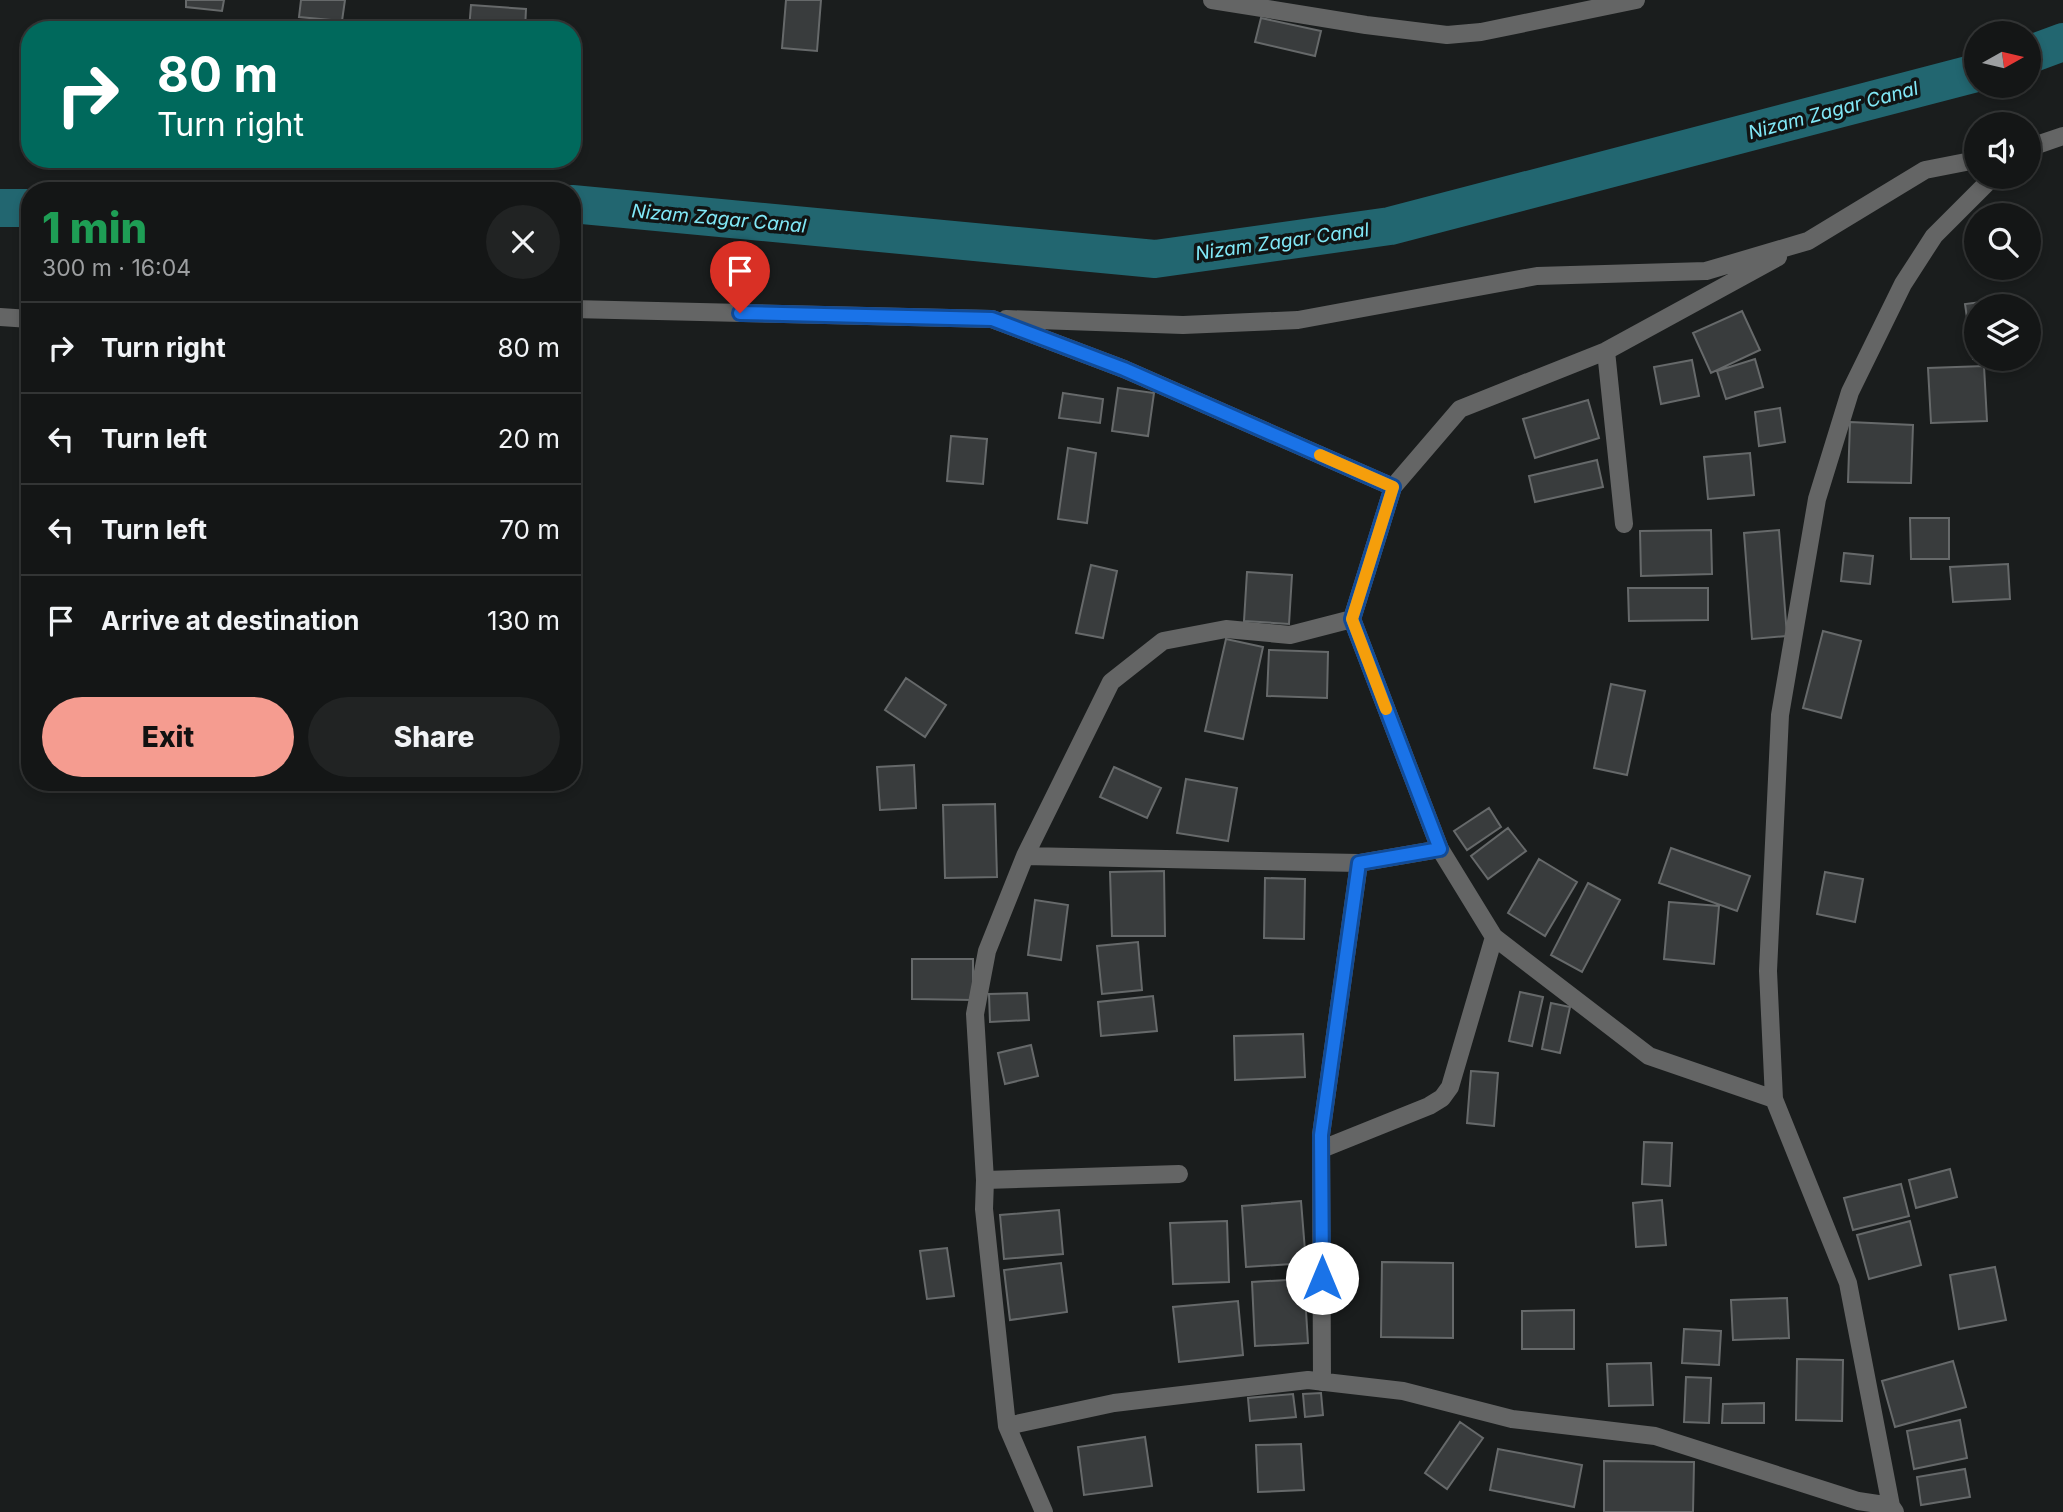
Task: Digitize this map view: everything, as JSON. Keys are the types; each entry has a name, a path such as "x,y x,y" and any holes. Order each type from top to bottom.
{"street":[{"path":"1212,0 1447,35 1481,32 1636,0"},
{"path":"2041,144 2063,136"},
{"path":"1774,1099 1649,1056 1494,937 1440,849 1352,619 1393,487 1460,409 1606,351 1808,241 1925,170 1964,162"},
{"path":"1007,1426 1114,1403 1308,1380 1403,1391 1512,1419 1655,1436 1858,1501 1893,1509 1848,1283 1774,1099 1768,971 1780,715 1817,499 1850,392 1903,284 1934,236 1981,189"},
{"path":"581,309 1183,325 1298,320 1537,276 1706,271 1808,241"},
{"path":"0,317 21,318"},
{"path":"992,319 1124,369 1393,487"},
{"path":"1606,351 1624,524"},
{"path":"1044,1512 1007,1426 984,1209 985,1181 975,1014 987,951 1025,856 1111,682 1163,641 1226,629 1290,635 1352,619"},
{"path":"1025,856 1359,863 1440,849"},
{"path":"1322,1382 1321,1135 1359,863"},
{"path":"1322,1149 1429,1106 1442,1098 1450,1087 1494,937"},
{"path":"985,1181 1180,1174"}],"building":[{"path":"186,0 224,0 222,11 186,7"},
{"path":"301,0 345,0 342,21 299,17"},
{"path":"786,0 821,0 817,51 782,48"},
{"path":"471,5 526,9 525,21 470,21"},
{"path":"1261,18 1321,31 1315,56 1255,42"},
{"path":"1742,311 1760,350 1711,373 1693,333"},
{"path":"1755,359 1763,387 1726,399 1717,371"},
{"path":"1692,360 1699,396 1661,404 1654,367"},
{"path":"1964,367 1964,371 1984,371 1987,421 1931,423 1928,368"},
{"path":"1118,388 1154,393 1148,436 1112,431"},
{"path":"1063,393 1103,399 1100,423 1059,418"},
{"path":"1588,400 1599,438 1535,458 1523,419"},
{"path":"1780,408 1785,442 1759,446 1755,412"},
{"path":"1850,422 1913,425 1911,483 1848,482"},
{"path":"951,436 987,439 983,484 947,481"},
{"path":"1068,448 1096,453 1087,523 1058,519"},
{"path":"1750,453 1754,495 1708,499 1704,457"},
{"path":"1597,460 1603,487 1535,502 1529,476"},
{"path":"1910,518 1949,518 1949,559 1911,559"},
{"path":"1711,530 1712,574 1641,576 1640,531"},
{"path":"1779,530 1787,636 1752,639 1744,533"},
{"path":"1844,553 1873,556 1870,584 1841,581"},
{"path":"2008,564 2010,599 1953,602 1950,567"},
{"path":"1091,565 1117,571 1103,638 1076,633"},
{"path":"1247,572 1292,575 1289,624 1244,621"},
{"path":"1628,588 1708,588 1708,620 1629,621"},
{"path":"1823,631 1861,641 1841,718 1803,708"},
{"path":"1226,639 1263,647 1243,739 1205,731"},
{"path":"1269,650 1328,652 1327,698 1267,696"},
{"path":"906,678 946,705 925,737 885,710"},
{"path":"1611,684 1645,691 1627,775 1594,768"},
{"path":"914,765 916,808 880,810 877,767"},
{"path":"1114,767 1161,788 1147,818 1100,797"},
{"path":"1186,779 1237,788 1228,841 1177,833"},
{"path":"995,804 997,877 945,878 943,805"},
{"path":"1489,808 1501,827 1467,850 1454,831"},
{"path":"1508,828 1526,851 1488,879 1471,856"},
{"path":"1671,848 1750,876 1737,911 1659,883"},
{"path":"1539,859 1577,882 1545,936 1508,913"},
{"path":"1164,871 1165,936 1112,936 1110,872"},
{"path":"1825,872 1863,879 1855,922 1817,914"},
{"path":"1265,878 1305,879 1304,939 1264,938"},
{"path":"1588,883 1620,900 1582,972 1551,955"},
{"path":"1035,900 1068,905 1061,960 1028,955"},
{"path":"1669,902 1719,906 1714,964 1664,959"},
{"path":"1138,942 1142,990 1102,994 1097,946"},
{"path":"912,959 973,959 973,1000 912,999"},
{"path":"1520,992 1543,997 1532,1046 1509,1041"},
{"path":"1027,993 1029,1020 990,1022 989,994"},
{"path":"1153,996 1157,1031 1101,1036 1098,1002"},
{"path":"1551,1003 1570,1007 1560,1053 1542,1049"},
{"path":"1303,1034 1305,1077 1235,1080 1234,1036"},
{"path":"1031,1045 1038,1076 1005,1084 998,1053"},
{"path":"1471,1071 1498,1073 1494,1126 1467,1123"},
{"path":"1644,1142 1672,1143 1670,1186 1642,1184"},
{"path":"1950,1169 1957,1197 1916,1208 1909,1180"},
{"path":"1901,1184 1909,1216 1853,1230 1844,1198"},
{"path":"1662,1200 1666,1245 1636,1247 1633,1203"},
{"path":"1301,1201 1306,1263 1246,1267 1242,1206"},
{"path":"1059,1210 1063,1254 1004,1259 1000,1215"},
{"path":"1227,1221 1229,1282 1173,1284 1170,1223"},
{"path":"1910,1221 1921,1265 1869,1279 1857,1235"},
{"path":"947,1248 954,1296 927,1299 920,1251"},
{"path":"1382,1262 1453,1263 1453,1338 1381,1337"},
{"path":"1061,1263 1067,1312 1010,1320 1004,1270"},
{"path":"1995,1267 2006,1320 1959,1329 1950,1275"},
{"path":"1304,1279 1308,1343 1255,1346 1252,1282"},
{"path":"1787,1298 1789,1338 1733,1340 1731,1300"},
{"path":"1238,1301 1243,1355 1179,1362 1173,1307"},
{"path":"1574,1310 1574,1349 1522,1349 1522,1311"},
{"path":"1684,1329 1721,1331 1719,1365 1682,1363"},
{"path":"1797,1359 1843,1360 1842,1421 1796,1420"},
{"path":"1953,1361 1966,1407 1895,1427 1882,1381"},
{"path":"1651,1363 1653,1405 1609,1406 1607,1364"},
{"path":"1686,1377 1711,1378 1709,1423 1684,1422"},
{"path":"1321,1393 1323,1415 1305,1417 1303,1394"},
{"path":"1293,1394 1296,1417 1250,1421 1248,1398"},
{"path":"1764,1403 1764,1423 1722,1423 1723,1404"},
{"path":"1960,1420 1967,1458 1914,1469 1907,1431"},
{"path":"1460,1422 1483,1438 1447,1489 1425,1473"},
{"path":"1145,1437 1152,1486 1084,1495 1078,1447"},
{"path":"1301,1444 1304,1490 1258,1492 1256,1445"},
{"path":"1498,1449 1582,1465 1574,1507 1490,1490"},
{"path":"1604,1461 1694,1462 1693,1512 1604,1512"},
{"path":"1965,1469 1970,1497 1921,1505 1917,1477"}],"waterway":[{"name":"Nizam Zagar Canal","path":"2041,50 2063,42"},
{"name":"Nizam Zagar Canal","path":"581,205 1155,259 1390,226 1964,76"},
{"name":"Nizam Zagar Canal","path":"0,208 21,208"}],"slow traffic":[{"path":"1320,455 1393,487 1352,619 1386,709"}],"route":[{"path":"740,313 992,319 1124,369 1393,487 1352,619 1440,849 1359,863 1321,1135 1322,1278"}]}
